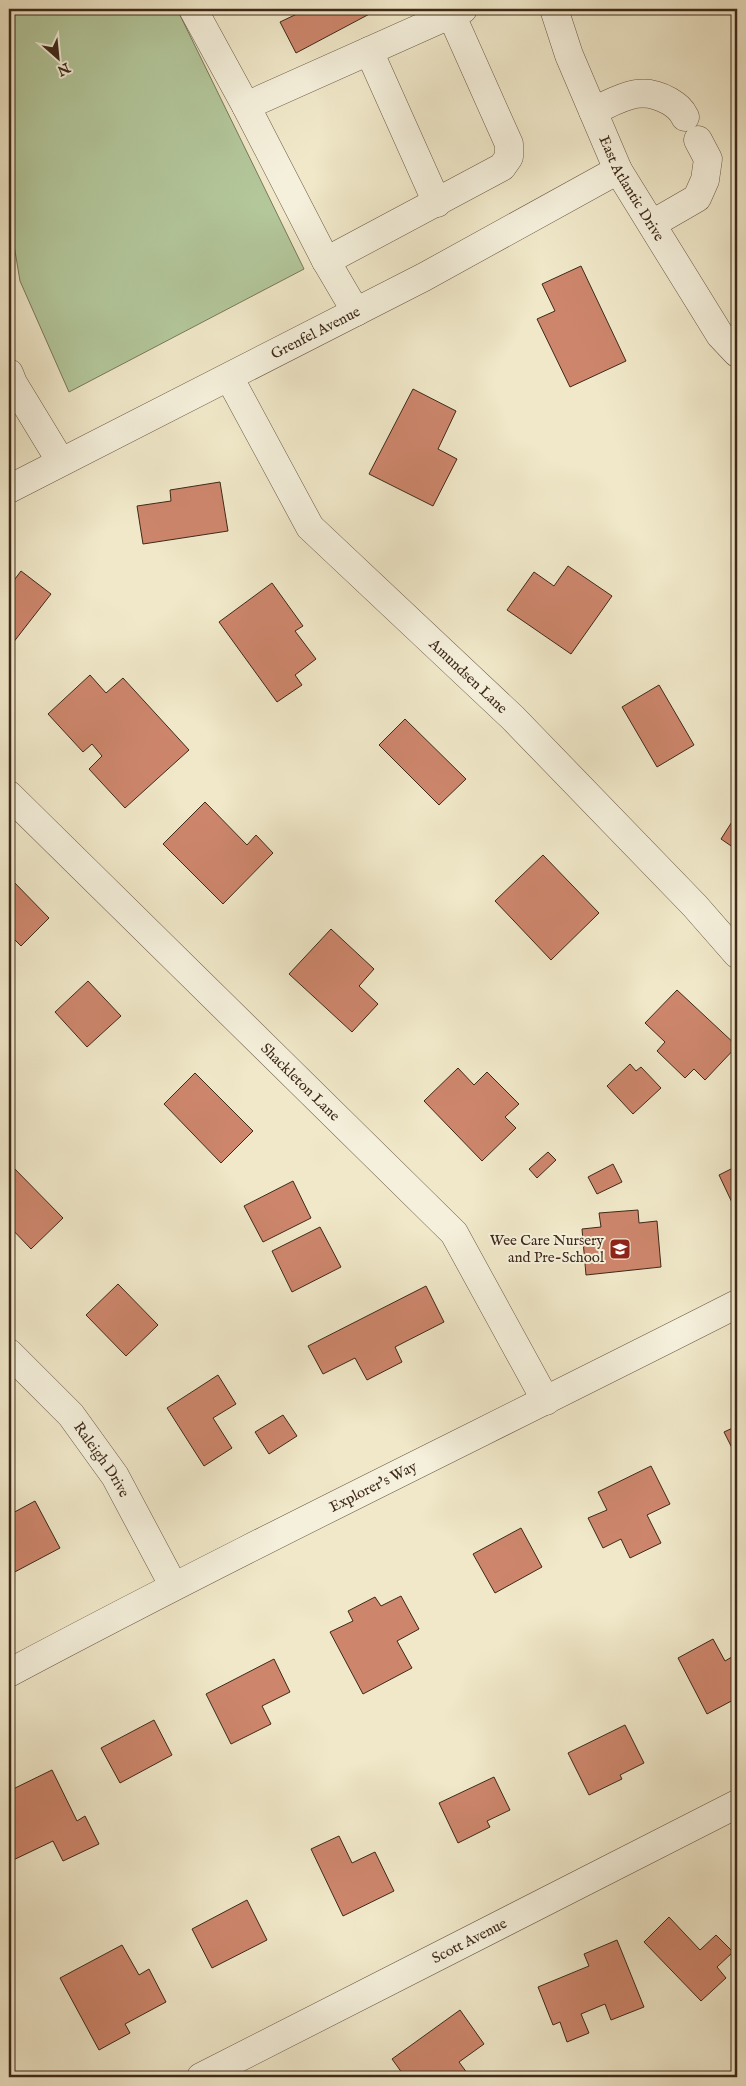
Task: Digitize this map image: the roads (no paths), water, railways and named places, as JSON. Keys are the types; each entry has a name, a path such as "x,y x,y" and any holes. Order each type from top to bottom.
{"street":[{"path":"193,9 246,106 326,261 356,312"},
{"name":"East Atlantic Drive","path":"554,9 569,55 618,170 720,336 737,353"},
{"path":"246,106 457,11 509,144 509,157 502,167 326,261"},
{"path":"369,51 437,203"},
{"path":"593,111 632,94 656,93 680,107 692,128 708,160 705,180 697,198 652,224"},
{"name":"Grenfel Avenue","path":"9,489 424,277 618,170"},
{"path":"9,373 61,462"},
{"name":"Amundsen Lane","path":"229,377 310,527 513,718 695,906 737,954"},
{"name":"Shackleton Lane","path":"9,796 454,1233 546,1401"},
{"name":"Explorer's Way","path":"9,1672 173,1585 546,1401 737,1304"},
{"name":"Raleigh Drive","path":"9,1353 71,1416 115,1476 173,1585"},
{"name":"Scott Avenue","path":"201,2077 737,1804"}],"place":[{"name":"Wee Care Nursery and Pre-School","path":"620,1249"}]}
